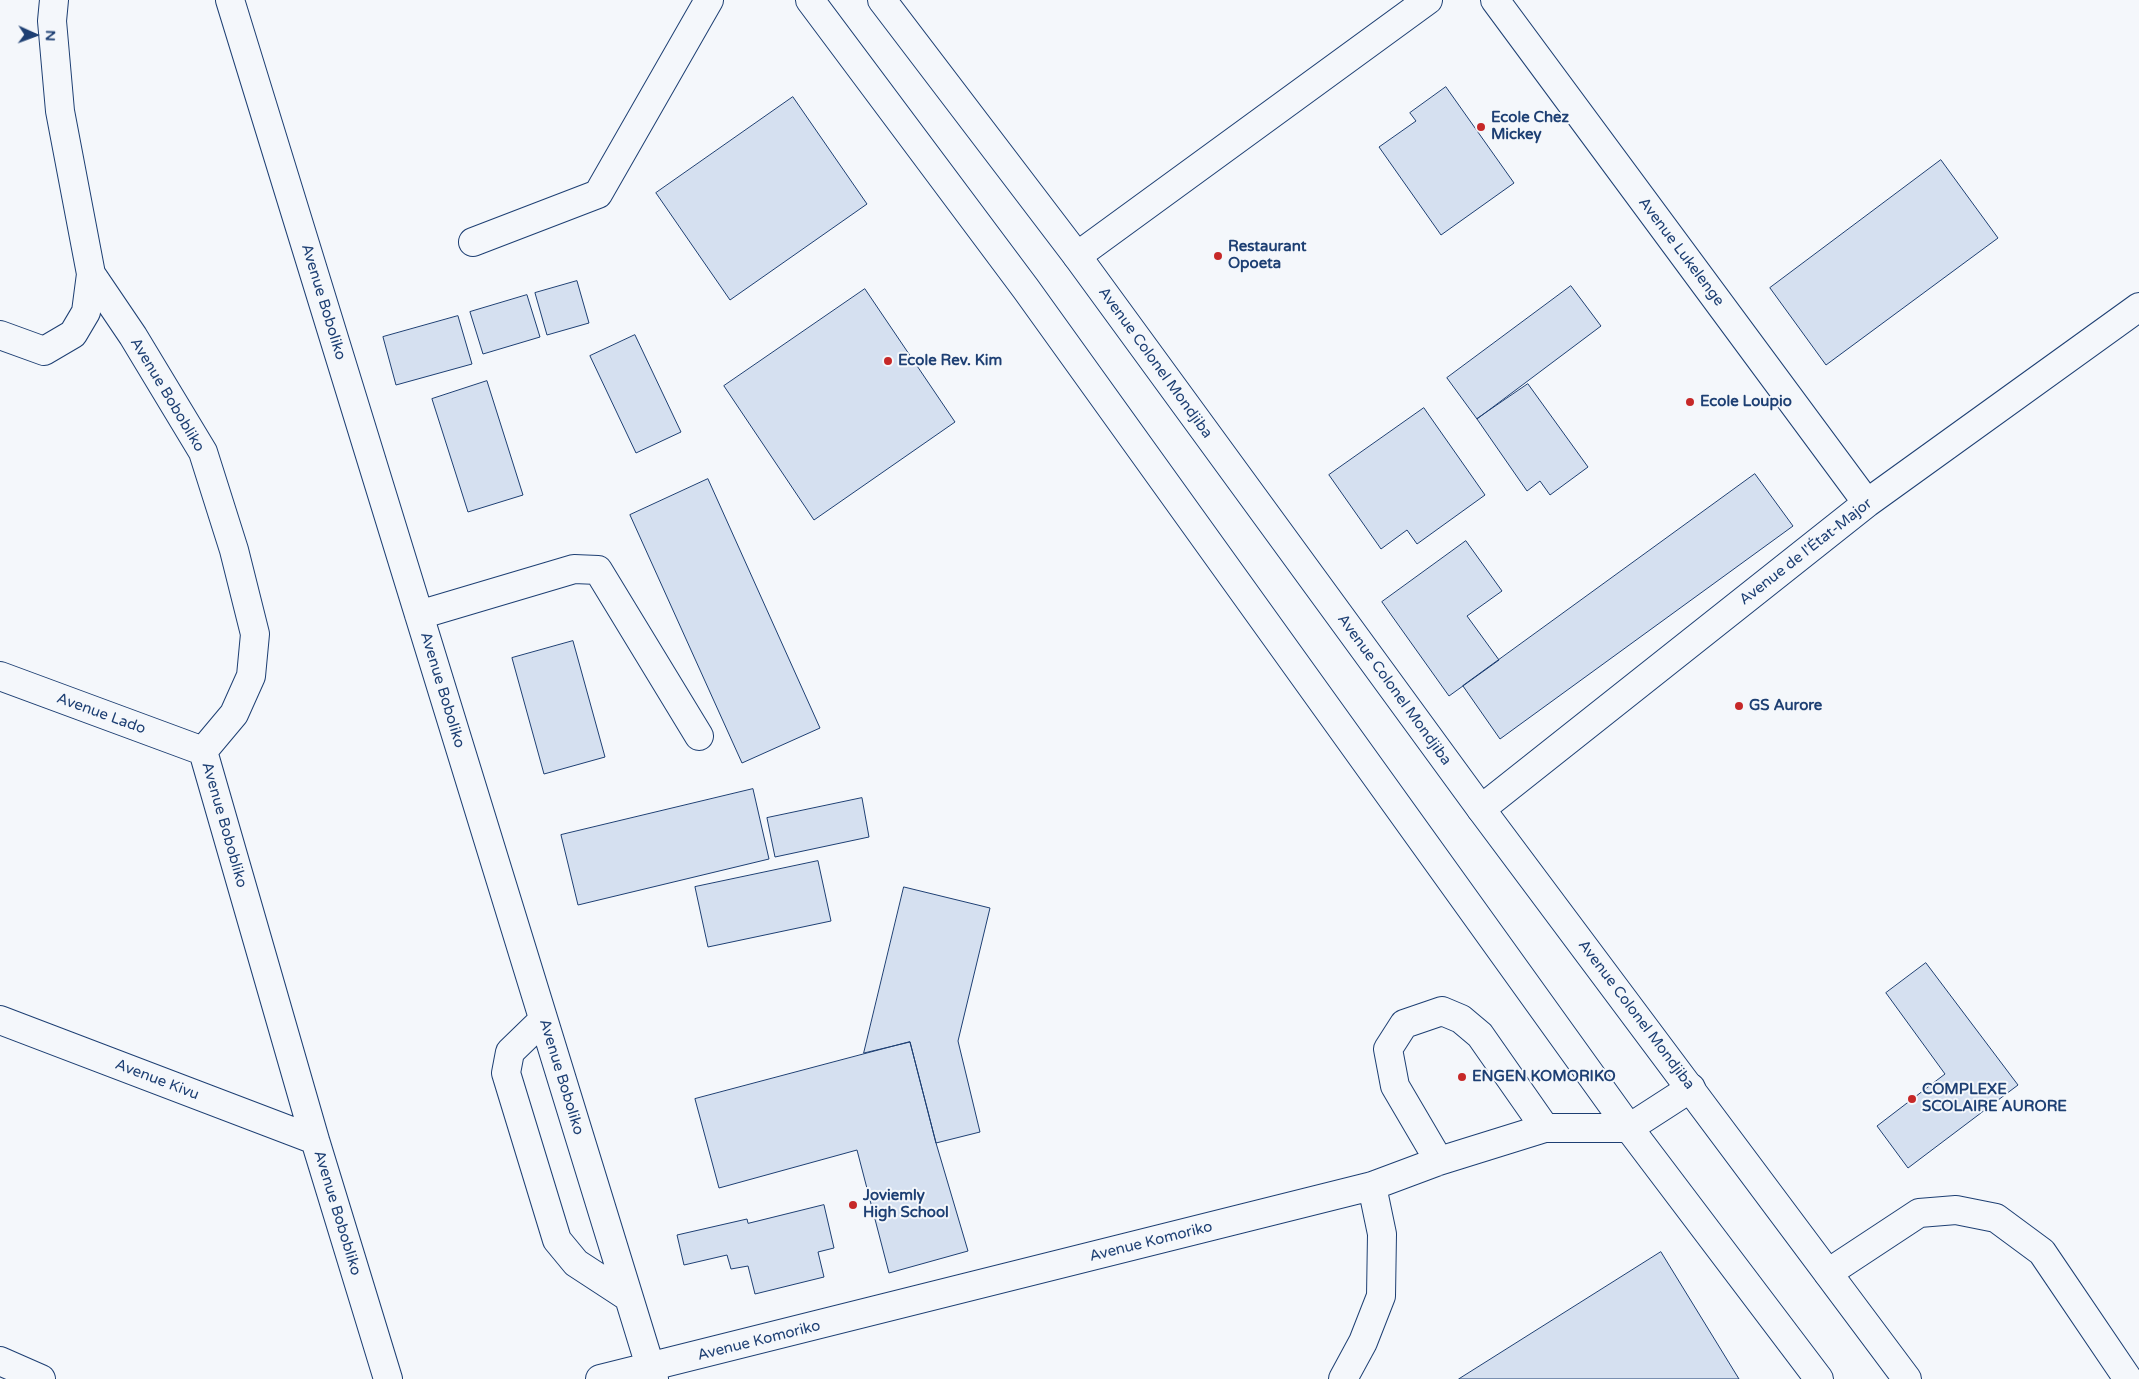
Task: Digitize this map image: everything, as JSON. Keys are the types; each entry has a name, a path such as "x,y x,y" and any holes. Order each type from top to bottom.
{"street":[{"name":"Avenue Bobobliko","path":"0,335 44,351 73,334 86,312 91,274 60,111 52,21 54,0"},
{"name":"Avenue Boboliko","path":"230,0 652,1374"},
{"path":"473,242 598,194 709,0"},
{"path":"810,0 1026,289 1629,1128 1819,1379"},
{"name":"Avenue Colonel Mondjiba","path":"882,0 1077,256 1481,809 1907,1379"},
{"path":"1077,256 1428,0"},
{"name":"Avenue Lukelenge","path":"1494,0 1867,503"},
{"name":"Avenue Bobobliko","path":"91,274 133,336 203,452 234,550 255,634 251,676 234,714 203,751 315,1140 388,1379"},
{"name":"Avenue de l'État-Major","path":"1481,809 1867,503 2139,307"},
{"path":"419,615 574,569 598,570 699,736"},
{"name":"Avenue Lado","path":"0,676 203,751"},
{"path":"1439,1161 1395,1086 1388,1049 1404,1024 1423,1017 1442,1012 1461,1019 1480,1035 1545,1128"},
{"name":"Avenue Kivu","path":"0,1020 315,1140"},
{"path":"543,1020 510,1052 506,1073 554,1231 557,1240 576,1263 628,1297"},
{"path":"1629,1128 1691,1088"},
{"name":"Avenue Komoriko","path":"600,1379 652,1374 1372,1186 1439,1161 1545,1128 1629,1128"},
{"path":"1343,1379 1363,1342 1381,1296 1382,1234 1372,1186"},
{"path":"1828,1273 1919,1213 1956,1210 1996,1218 2042,1252 2128,1379"},
{"path":"0,1361 41,1379"}],"building":[{"path":"1446,87 1514,183 1441,235 1379,147 1416,121 1410,113"},
{"path":"793,97 867,204 730,300 656,193"},
{"path":"1941,160 1998,238 1826,365 1770,288"},
{"path":"577,281 589,323 547,335 535,293"},
{"path":"1571,286 1601,326 1477,419 1447,378"},
{"path":"865,289 955,422 814,520 724,386"},
{"path":"527,295 540,337 483,354 470,312"},
{"path":"458,316 472,364 396,385 383,337"},
{"path":"635,335 681,432 636,453 590,356"},
{"path":"487,381 523,495 468,512 432,399"},
{"path":"1528,384 1588,467 1550,495 1540,481 1527,491 1477,419"},
{"path":"1424,408 1485,495 1417,544 1407,530 1381,549 1329,475"},
{"path":"1755,474 1793,526 1500,739 1463,686"},
{"path":"708,479 820,728 742,763 630,515"},
{"path":"1466,541 1502,591 1467,616 1499,660 1449,696 1382,602"},
{"path":"573,641 605,757 544,774 512,658"},
{"path":"753,789 769,859 578,905 561,835"},
{"path":"862,798 869,837 775,857 767,818"},
{"path":"818,861 831,921 708,947 695,887"},
{"path":"904,887 990,908 958,1041 980,1132 936,1143 910,1042 864,1053"},
{"path":"1926,963 2018,1085 1908,1168 1877,1126 1945,1074 1886,993"},
{"path":"910,1042 936,1143 968,1251 889,1273 857,1150 719,1188 695,1099"},
{"path":"824,1205 834,1248 818,1252 824,1277 755,1294 748,1266 731,1269 727,1255 684,1265 677,1235 747,1219 748,1223"},
{"path":"1661,1252 1739,1379 1459,1379"}],"place":[{"name":"Ecole Chez Mickey","path":"1481,127"},
{"name":"Restaurant Opoeta","path":"1218,256"},
{"name":"Ecole Rev. Kim","path":"888,361"},
{"name":"Ecole Loupio","path":"1690,402"},
{"name":"GS Aurore","path":"1739,706"},
{"name":"ENGEN KOMORIKO","path":"1462,1077"},
{"name":"COMPLEXE SCOLAIRE AURORE","path":"1912,1099"},
{"name":"Joviemly High School","path":"853,1205"}]}
